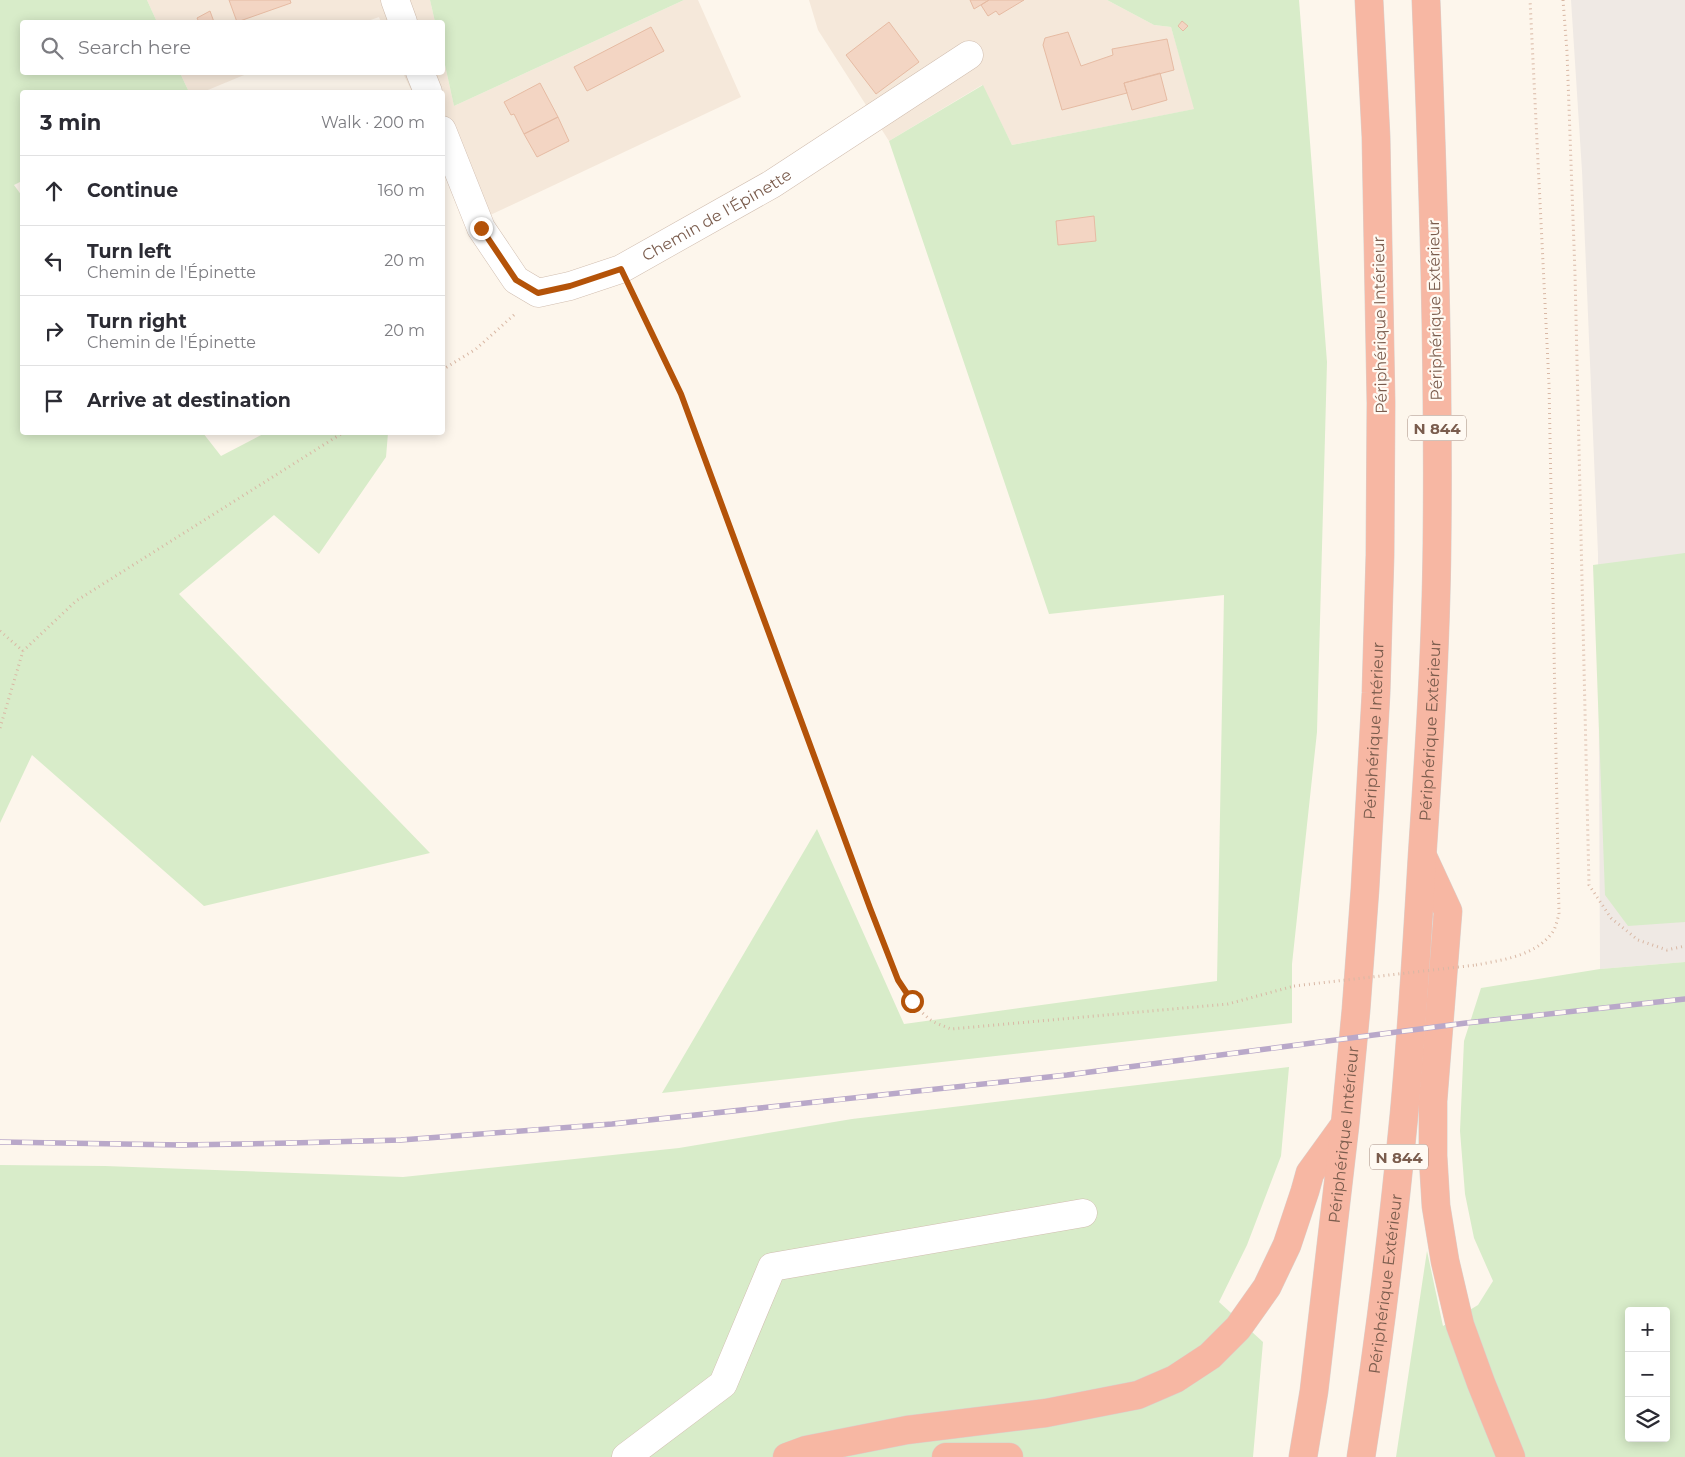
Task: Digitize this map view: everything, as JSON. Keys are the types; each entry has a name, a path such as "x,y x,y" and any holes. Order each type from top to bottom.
{"highway":[{"name":"Périphérique Intérieur","path":"1303,1457 1314,1391 1345,1125 1356,1010 1376,693 1380,555 1381,403 1376,137 1369,0"},
{"name":"Périphérique Extérieur","path":"1361,1457 1390,1239 1404,1114 1414,996 1432,680 1437,546 1436,266 1426,0"},
{"path":"1422,856 1448,911 1433,1101 1432,1156 1436,1206 1445,1261 1460,1325 1511,1457"},
{"path":"787,1457 806,1450 907,1430 1046,1413 1129,1397 1175,1379 1210,1356 1238,1328 1267,1287 1287,1244 1310,1172 1345,1125"},
{"path":"946,1457 1009,1457"}],"street":[{"path":"395,0 402,20"},
{"name":"Chemin de l'Épinette","path":"538,293 570,286 621,269 772,184 969,54"},
{"path":"421,75 427,90"},
{"path":"445,138 481,228 516,280 538,293"},
{"path":"626,1457 723,1384 772,1267 1083,1213"}],"path":[{"path":"621,269 681,394 898,980 912,1001 928,1018 951,1030 1228,1004 1294,986 1476,965 1510,958 1536,948 1553,932 1559,914 1549,384 1530,0"},
{"path":"1563,0 1567,52 1575,274 1589,885 1611,918 1638,940 1667,950 1685,946"},
{"path":"445,368 476,349 538,293"},
{"path":"0,728 23,651 76,600 339,435"},
{"path":"0,631 23,651"}],"shaded area":[{"path":"147,0 430,0 435,20 380,20 379,17 371,20 156,20"},
{"path":"684,0 698,0 741,97 469,225 445,168 445,90 411,90 404,75 445,75 445,65 454,106"},
{"path":"809,0 1107,0 1154,25 1171,27 1195,109 1012,145 982,85 889,141 818,30"},
{"path":"1571,0 1685,0 1685,962 1600,969 1598,554 1582,171"},
{"path":"181,75 244,75 208,90 188,90"}],"green space":[{"path":"0,0 147,0 156,20 20,20 20,75 181,75 188,90 20,90 20,182 14,185 20,193 20,435 205,435 221,456 261,435 388,435 386,457 319,554 274,515 179,594 430,853 204,906 32,755 0,823"},
{"path":"430,0 684,0 454,106 445,65 445,20 435,20"},
{"path":"1107,0 1299,0 1327,362 1317,732 1292,964 1292,1023 662,1093 817,829 904,1024 1217,981 1224,595 1049,614 889,141 983,85 1012,145 1194,109 1171,27 1154,25"},
{"path":"1685,553 1685,922 1628,926 1605,895 1593,565"},
{"path":"1685,962 1685,1457 1396,1457 1427,1251 1443,1326 1478,1305 1493,1281 1474,1238 1465,1194 1460,1131 1464,1041 1481,988 1600,969"},
{"path":"1289,1067 1281,1156 1247,1245 1219,1302 1263,1342 1253,1457 0,1457 0,1165 105,1166 403,1177 679,1148 852,1119"}],"building":[{"path":"229,0 290,0 291,3 243,20 236,20"},
{"path":"970,0 989,0 974,9"},
{"path":"989,0 1024,0 999,15 996,11 988,16 981,5"},
{"path":"210,11 213,20 198,20 197,18"},
{"path":"1182,21 1188,26 1183,31 1178,26"},
{"path":"889,22 919,62 876,94 846,55"},
{"path":"651,27 664,51 587,91 574,67"},
{"path":"1068,32 1081,66 1113,55 1112,49 1167,39 1174,70 1124,83 1127,93 1062,110 1043,45 1045,38"},
{"path":"1160,73 1167,100 1132,110 1124,83"},
{"path":"540,83 558,117 524,134 514,114 511,115 504,102"},
{"path":"558,117 569,141 537,157 524,134"},
{"path":"1094,216 1096,241 1058,245 1056,221"}],"railway":[{"path":"0,1142 182,1145 401,1140 612,1124 1067,1075 1466,1023 1685,999"}],"route":[{"path":"481,228 516,280 538,293 570,286 621,269 681,394 870,908 898,980 912,1001"}]}
